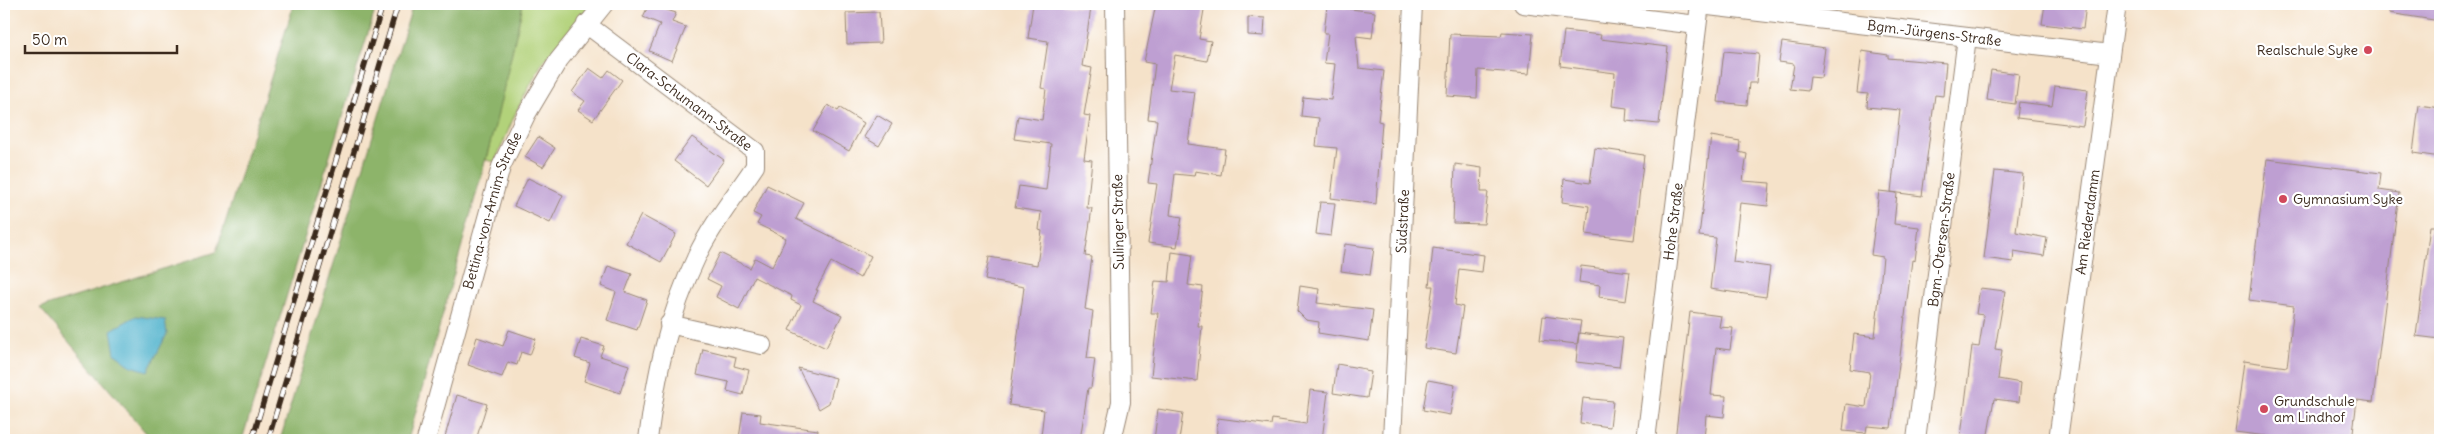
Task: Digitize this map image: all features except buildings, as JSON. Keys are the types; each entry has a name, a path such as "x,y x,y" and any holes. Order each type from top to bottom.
{"street":[{"name":"Bettina-von-Arnim-Straße","path":"426,440 501,167 526,115 553,68 586,24 604,4"},
{"name":"Sulinger Straße","path":"1112,440 1121,402 1115,4"},
{"name":"Südstraße","path":"1392,440 1413,4"},
{"path":"1522,4 1697,25"},
{"name":"Hohe Straße","path":"1646,440 1700,4"},
{"name":"Bgm.-Jürgens-Straße","path":"1700,4 2110,54"},
{"name":"Am Riederdamm","path":"2058,440 2117,4"},
{"name":"Clara-Schumann-Straße","path":"586,24 755,150 755,166 697,254 669,324 656,382 648,440"},
{"name":"Bgm.-Otersen-Straße","path":"1916,440 1967,37"},
{"path":"669,324 762,345"}],"green space":[{"path":"294,4 377,4 242,440 152,440 40,308 216,252"},
{"path":"413,4 523,4 496,122 408,440 280,440"},
{"path":"523,4 592,4 542,63 516,112 495,162 486,160"}],"water":[{"path":"136,316 165,320 167,334 148,371 131,366 115,354 111,330"}],"railway":[{"path":"252,440 383,4"},
{"path":"268,440 398,4"}],"place":[{"name":"Realschule Syke","path":"2368,50"},
{"name":"Gymnasium Syke","path":"2283,199"},
{"name":"Grundschule am Lindhof","path":"2264,409"}]}
